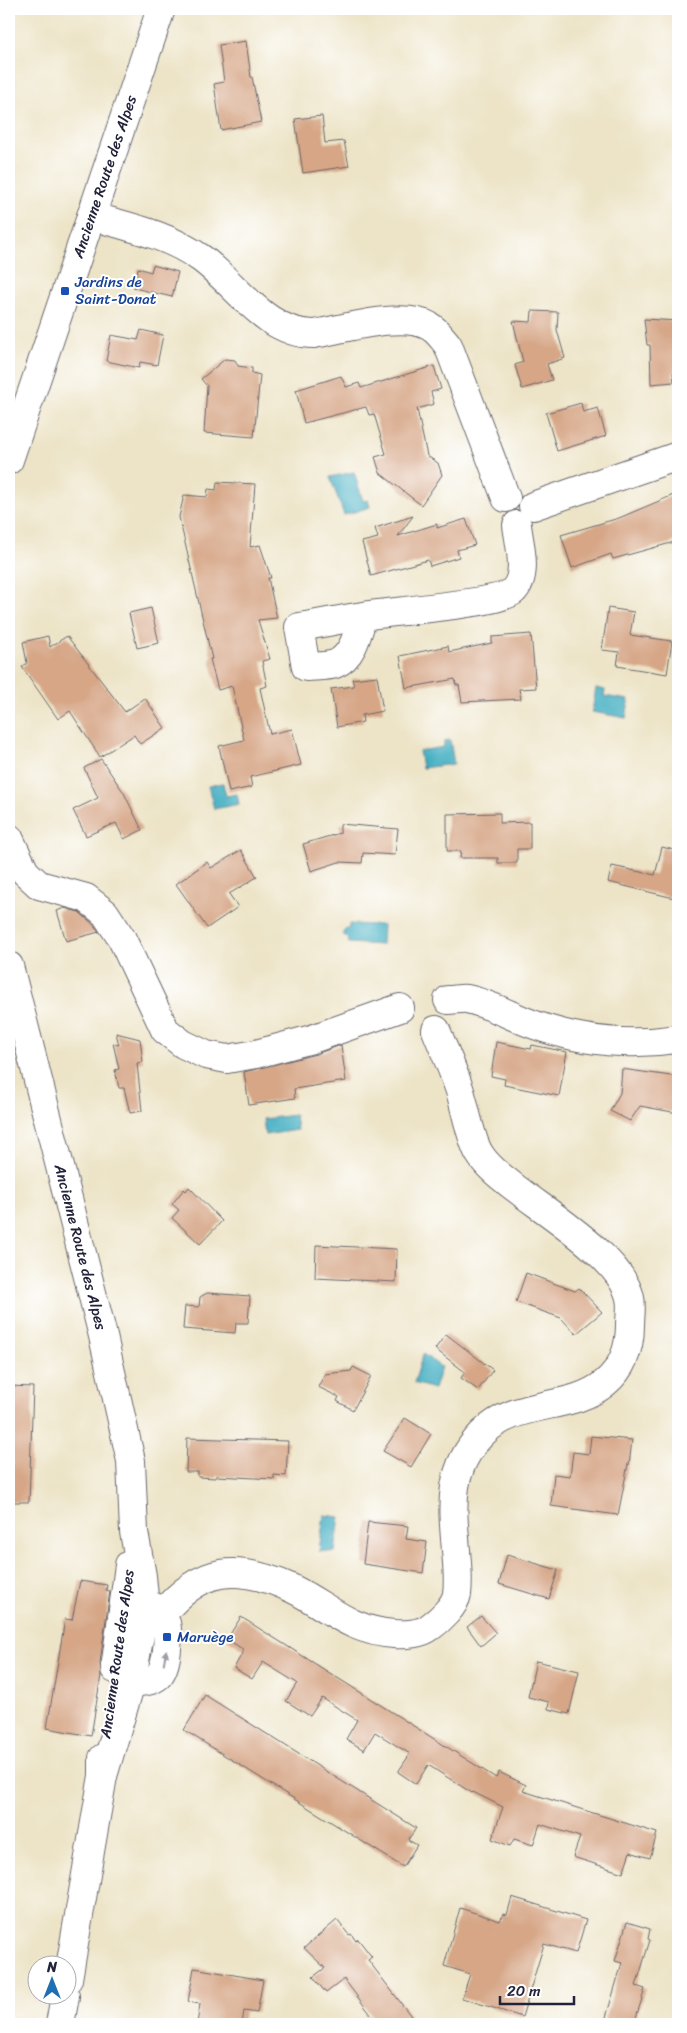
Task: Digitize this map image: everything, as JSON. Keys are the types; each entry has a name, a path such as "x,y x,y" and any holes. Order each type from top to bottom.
{"street":[{"name":"Ancienne Route des Alpes","path":"9,460 161,9"},
{"path":"91,216 160,236 202,259 266,316 286,330 301,334 314,334 394,319 413,320 428,325 438,332 448,345 506,498 520,494 528,498 520,581 513,592 491,599 363,616"},
{"path":"525,515 678,456"},
{"path":"9,838 25,872 39,884 86,898 105,913 122,939 154,1011 165,1030 183,1044 206,1055 227,1059 256,1054 312,1039 400,1008"},
{"name":"Ancienne Route des Alpes","path":"9,966 126,1433 131,1461 134,1532 143,1613 123,1674 103,1776 72,1956"},
{"path":"448,1000 466,998 535,1026 575,1037 646,1044 678,1039"},
{"path":"143,1613 176,1597 198,1580 212,1575 245,1573 291,1588 342,1620 375,1633 406,1635 428,1629 446,1612 457,1596 458,1569 452,1507 456,1479 470,1446 493,1423 524,1409 575,1399 605,1383 624,1360 630,1332 630,1298 620,1275 588,1243 497,1174 478,1152 459,1088 436,1030"},
{"path":"123,1674 146,1682 158,1676 165,1663 166,1621 143,1613"},
{"path":"60,2024 63,2006"}],"water":[{"path":"354,472 363,501 368,500 370,507 344,515 330,477"},
{"path":"596,688 605,690 604,696 629,700 626,718 592,712"},
{"path":"450,740 454,764 422,768 419,751 444,747 444,741"},
{"path":"223,783 226,796 237,794 239,804 214,809 208,786"},
{"path":"349,924 383,925 382,945 348,943 348,938 343,933 345,929 349,928"},
{"path":"295,1115 297,1130 265,1135 263,1119"},
{"path":"423,1354 441,1367 434,1389 414,1383"},
{"path":"324,1515 340,1517 335,1552 319,1551"}],"building":[{"path":"246,41 251,77 261,122 221,130 214,84 224,82 219,45"},
{"path":"322,116 325,143 344,141 349,166 303,173 295,119"},
{"path":"153,265 178,272 172,297 134,288 138,268 151,272"},
{"path":"532,311 558,312 557,330 565,358 547,364 552,380 522,389 515,365 523,362 513,321 531,322"},
{"path":"644,319 678,321 678,372 673,373 674,382 651,384 650,345 647,345"},
{"path":"141,330 163,335 157,365 140,362 139,368 106,361 111,335 138,340"},
{"path":"225,359 235,360 238,366 252,368 252,373 260,375 254,437 204,433 207,386 201,379"},
{"path":"434,366 441,389 431,392 434,404 417,409 427,456 438,463 442,475 421,505 380,473 375,457 386,454 374,414 369,415 366,407 304,423 296,390 341,376 346,387 359,383 361,388"},
{"path":"581,403 583,412 598,408 606,436 557,451 546,413"},
{"path":"217,482 255,484 250,547 260,545 271,578 268,578 277,618 258,620 270,659 262,661 267,686 260,688 270,734 292,729 301,765 250,777 252,787 229,792 219,746 244,740 232,686 218,690 179,517 184,495 207,497 208,489 216,490"},
{"path":"678,493 678,541 613,559 611,554 572,568 561,535 619,518"},
{"path":"413,516 398,536 437,524 437,528 466,519 475,545 457,550 459,557 430,566 428,560 371,576 362,542 378,538 375,528"},
{"path":"151,608 159,643 137,648 129,613"},
{"path":"608,608 634,612 630,635 672,641 667,674 617,666 619,652 602,650"},
{"path":"531,634 536,688 519,689 521,699 462,702 459,685 456,685 455,679 406,688 400,656 448,646 449,652 492,643 492,637"},
{"path":"48,636 50,647 67,636 125,712 145,698 165,728 140,744 134,735 100,757 70,711 58,719 22,667 27,663 23,642"},
{"path":"377,676 383,711 362,715 363,722 337,727 331,689 354,686 352,679"},
{"path":"101,759 124,793 142,830 124,839 116,823 86,836 73,810 98,798 84,768"},
{"path":"500,813 500,823 530,822 530,849 517,849 517,863 498,863 498,858 460,858 461,851 447,851 447,814"},
{"path":"340,824 398,829 395,855 363,853 362,863 339,862 311,871 303,844 340,833"},
{"path":"662,847 678,851 678,899 608,882 612,866 655,875"},
{"path":"241,850 257,877 229,894 238,907 207,928 176,884 207,862 211,868"},
{"path":"64,908 79,912 99,932 66,941 57,911"},
{"path":"116,1033 140,1039 143,1062 137,1063 142,1111 130,1113 124,1088 119,1088 115,1070 119,1069 113,1043 119,1045"},
{"path":"496,1042 531,1049 532,1045 567,1052 559,1096 504,1085 505,1079 491,1076"},
{"path":"341,1045 346,1081 294,1089 295,1098 249,1105 244,1072 316,1054"},
{"path":"622,1069 678,1077 678,1113 640,1106 630,1121 610,1111 620,1093"},
{"path":"189,1187 222,1221 200,1244 172,1218 179,1210 172,1204 184,1189 186,1191"},
{"path":"316,1245 397,1249 396,1282 315,1278"},
{"path":"526,1273 575,1291 579,1288 602,1312 576,1334 561,1318 516,1302"},
{"path":"207,1293 250,1296 248,1323 236,1323 235,1333 183,1329 185,1306 199,1307 200,1297"},
{"path":"446,1334 493,1370 478,1390 461,1378 465,1372 435,1349"},
{"path":"353,1367 371,1376 353,1410 337,1401 339,1397 318,1387 325,1374 351,1371"},
{"path":"9,1386 33,1387 29,1502 9,1502"},
{"path":"405,1418 431,1434 411,1467 383,1451"},
{"path":"591,1436 632,1440 629,1465 618,1515 551,1506 554,1474 570,1476 573,1452 589,1454"},
{"path":"187,1438 288,1441 286,1476 274,1475 274,1479 198,1477 198,1472 186,1472"},
{"path":"368,1522 408,1526 406,1539 427,1542 423,1573 363,1564"},
{"path":"507,1555 558,1570 549,1599 499,1584"},
{"path":"80,1581 107,1585 106,1590 110,1591 100,1662 101,1675 91,1736 47,1728 65,1619 72,1620"},
{"path":"481,1616 496,1633 481,1646 467,1627"},
{"path":"241,1617 496,1778 499,1772 526,1785 523,1791 657,1833 650,1858 630,1852 623,1873 573,1857 580,1837 540,1824 533,1845 514,1839 510,1846 492,1839 503,1807 472,1793 428,1765 416,1784 398,1772 410,1754 375,1732 364,1750 346,1739 357,1720 322,1698 310,1716 286,1701 297,1683 263,1662 252,1679 234,1668 244,1650 227,1639"},
{"path":"536,1661 579,1671 569,1714 548,1709 549,1702 528,1697"},
{"path":"205,1695 416,1828 408,1840 417,1845 403,1867 184,1730"},
{"path":"512,1897 586,1920 576,1953 544,1944 522,2017 462,1998 470,1974 444,1966 460,1908 500,1921 503,1914 507,1915"},
{"path":"337,1920 349,1935 351,1934 356,1941 358,1939 372,1957 368,1960 417,2024 378,2024 344,1979 326,1993 313,1977 325,1968 304,1948"},
{"path":"627,1922 650,1929 648,1939 650,1940 636,1986 645,1989 634,2024 604,2024 622,1963 615,1961"},
{"path":"194,1968 263,1980 257,2013 244,2011 242,2024 197,2024 200,2004 188,2002"}],"place":[{"name":"Jardins de Saint-Donat","path":"65,291"},
{"name":"Maruège","path":"167,1637"}]}
